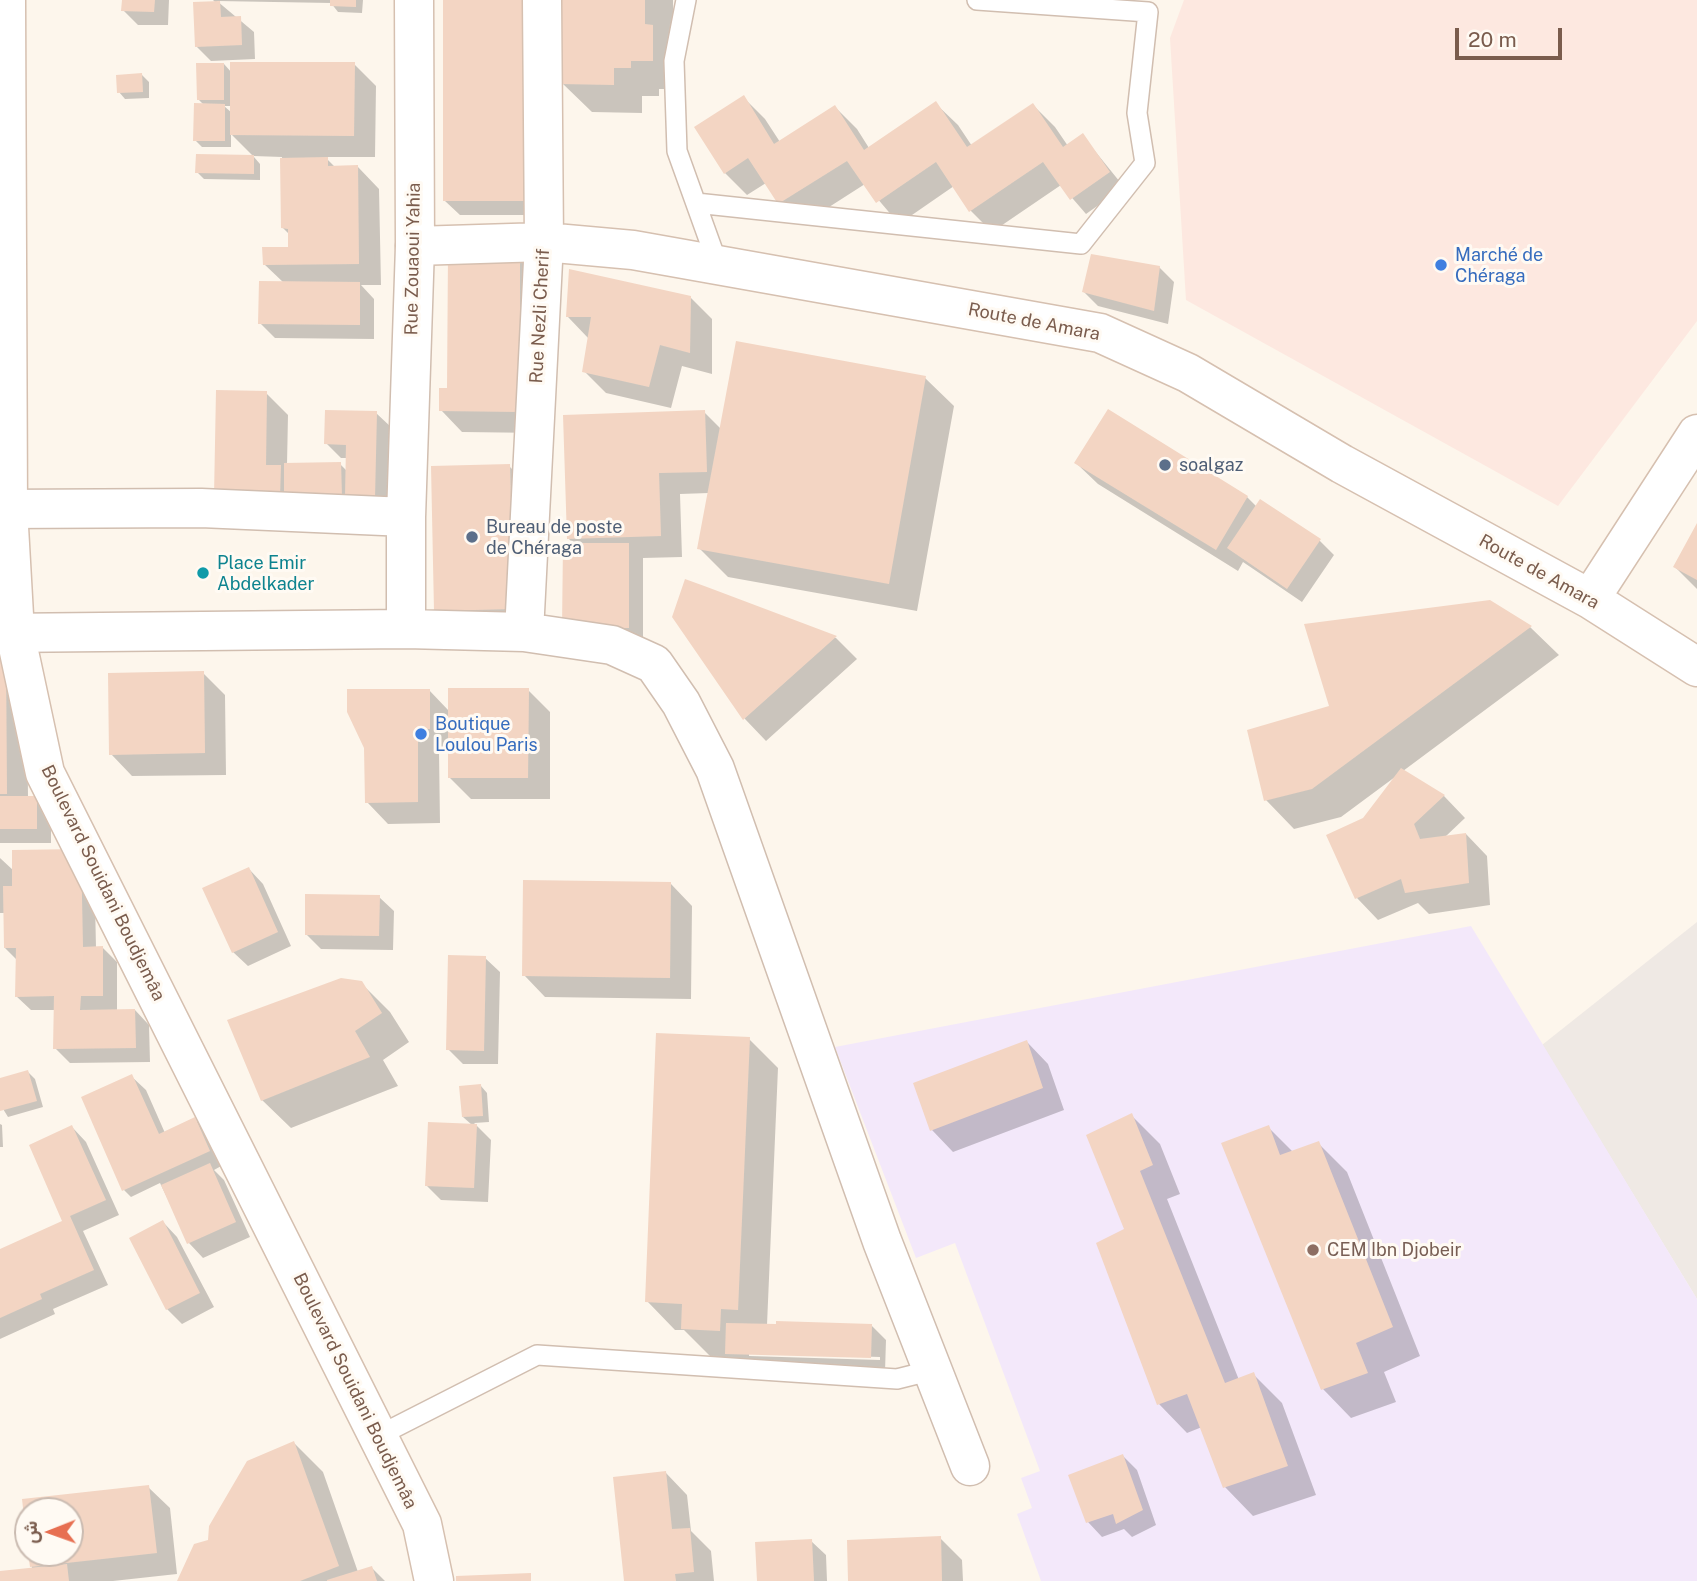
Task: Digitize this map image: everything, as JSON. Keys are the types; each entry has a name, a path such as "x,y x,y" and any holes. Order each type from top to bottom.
{"street":[{"name":"Boulevard Souidani Boudjemâa","path":"6,0 4,509 8,633 45,773 422,1524 434,1581"},
{"name":"Rue Zouaoui Yahia","path":"406,517 415,246 414,0"},
{"name":"Rue Nezli Cherif","path":"524,632 544,242 542,0"},
{"name":"Route de Amara","path":"415,246 544,242 633,250 1100,333 1188,373 1342,464 1590,599 1697,667"},
{"path":"1590,599 1697,434"},
{"path":"4,509 201,508 406,517 406,629"},
{"path":"8,633 406,629 524,632 612,645 654,664 681,703 715,769 882,1241 970,1466"}],"lane":[{"path":"686,0 674,61 677,151 718,265"},
{"path":"696,204 1081,244 1145,163 1137,113 1148,12 977,0"},
{"path":"378,1436 537,1354 897,1379 933,1370"}],"shaded area":[{"name":"Marché de Chéraga","path":"1184,0 1697,0 1697,321 1558,506 1186,300 1170,38"},
{"path":"1697,922 1697,1299 1542,1045"},
{"name":"CEM Ibn Djobeir","path":"1471,926 1697,1299 1697,1581 1041,1581 1017,1514 1032,1508 1021,1478 1040,1471 955,1243 916,1258 835,1047"}],"building":[{"path":"122,0 155,0 154,12 121,11"},
{"path":"330,0 356,0 356,7 330,6"},
{"path":"443,0 523,0 524,201 443,201"},
{"path":"562,0 645,0 645,24 653,25 653,61 631,61 631,68 614,68 614,85 561,84"},
{"path":"220,1 221,17 241,16 242,45 195,47 193,2"},
{"path":"230,62 355,62 354,136 230,135"},
{"path":"196,63 224,63 224,100 197,100"},
{"path":"142,73 143,92 117,93 116,75"},
{"path":"744,95 774,144 835,105 864,150 936,101 967,147 1033,103 1063,147 1083,133 1110,172 1070,200 1043,162 969,212 936,162 876,203 847,161 778,204 748,158 724,174 694,127"},
{"path":"194,103 225,104 225,141 193,141"},
{"path":"196,154 254,155 254,174 195,173"},
{"path":"328,157 328,166 358,165 359,264 263,265 262,247 288,247 288,229 281,228 280,158"},
{"path":"448,253 520,254 520,412 439,411 439,388 447,388"},
{"path":"1091,254 1160,266 1154,311 1082,292"},
{"path":"569,269 691,296 690,353 660,345 649,387 582,372 591,317 566,317"},
{"path":"259,281 360,282 360,325 258,324"},
{"path":"736,341 926,376 889,584 697,549"},
{"path":"216,390 267,391 266,465 281,465 280,497 214,496"},
{"path":"1108,409 1248,496 1216,550 1074,463"},
{"path":"325,410 377,411 375,497 345,497 346,445 324,444"},
{"path":"705,410 707,472 659,473 661,536 567,539 563,415"},
{"path":"341,462 342,497 284,498 284,463"},
{"name":"Bureau de poste de Chéraga","path":"510,464 514,609 434,611 431,466"},
{"path":"1260,499 1321,539 1287,589 1227,548"},
{"path":"1697,523 1697,580 1673,567"},
{"path":"563,543 629,543 629,628 562,628"},
{"path":"685,579 837,636 743,720 672,617"},
{"path":"1490,600 1532,626 1312,789 1264,801 1247,730 1329,706 1304,624"},
{"path":"0,654 6,654 7,794 0,794"},
{"path":"204,671 205,753 109,755 108,673"},
{"path":"448,688 529,688 528,778 448,778"},
{"path":"347,689 430,689 430,729 418,729 418,802 365,803 364,748 347,712"},
{"path":"1401,768 1445,795 1414,824 1420,839 1466,833 1469,883 1405,893 1401,879 1355,899 1326,835 1363,818"},
{"path":"0,796 37,796 37,829 0,829"},
{"path":"81,849 83,947 103,946 103,996 81,996 80,1010 135,1009 136,1048 53,1049 54,996 15,997 16,948 4,948 3,886 12,886 12,850"},
{"path":"249,867 278,932 232,953 202,888"},
{"path":"523,880 671,882 670,978 522,976"},
{"path":"305,894 380,895 379,936 305,935"},
{"path":"448,955 486,956 484,1051 446,1050"},
{"path":"341,978 362,981 382,1013 355,1031 370,1057 261,1101 227,1020"},
{"path":"656,1033 750,1037 738,1310 721,1309 720,1331 681,1329 682,1304 645,1302"},
{"path":"1027,1040 1043,1088 930,1131 913,1083"},
{"path":"28,1070 37,1101 0,1111 0,1078"},
{"path":"132,1074 159,1134 195,1117 210,1151 122,1191 81,1097"},
{"path":"481,1084 483,1116 462,1117 459,1086"},
{"path":"1132,1113 1153,1165 1140,1171 1225,1383 1254,1372 1288,1466 1223,1488 1187,1394 1157,1405 1096,1243 1124,1229 1086,1135"},
{"path":"428,1122 477,1124 474,1188 425,1186"},
{"path":"72,1125 106,1200 70,1216 94,1270 40,1294 42,1299 0,1318 0,1249 62,1221 29,1145"},
{"path":"1269,1125 1280,1155 1319,1141 1393,1327 1356,1343 1368,1373 1321,1390 1221,1143"},
{"path":"210,1163 236,1222 187,1244 161,1185"},
{"path":"163,1220 200,1293 166,1310 129,1238"},
{"path":"776,1321 872,1324 871,1358 725,1354 726,1323 776,1324"},
{"path":"294,1441 339,1566 300,1581 177,1581 194,1544 208,1540 209,1526 247,1461"},
{"path":"1123,1454 1143,1510 1116,1524 1113,1514 1086,1523 1068,1475"},
{"path":"666,1471 672,1529 690,1528 694,1572 675,1574 676,1581 624,1581 613,1477"},
{"path":"149,1485 157,1553 84,1561 84,1497 40,1497"},
{"path":"941,1536 942,1581 848,1581 847,1540"},
{"path":"812,1539 814,1581 757,1581 755,1542"},
{"path":"372,1566 377,1581 327,1581 327,1580"},
{"path":"67,1567 69,1581 0,1581 0,1571"},
{"path":"531,1573 531,1581 456,1581 456,1576"}],"place":[{"name":"Marché de Chéraga","path":"1441,265"},
{"name":"soalgaz","path":"1165,465"},
{"name":"Bureau de poste de Chéraga","path":"472,537"},
{"name":"Place Emir Abdelkader","path":"203,573"},
{"name":"Boutique Loulou Paris","path":"421,734"},
{"name":"CEM Ibn Djobeir","path":"1313,1250"}]}
